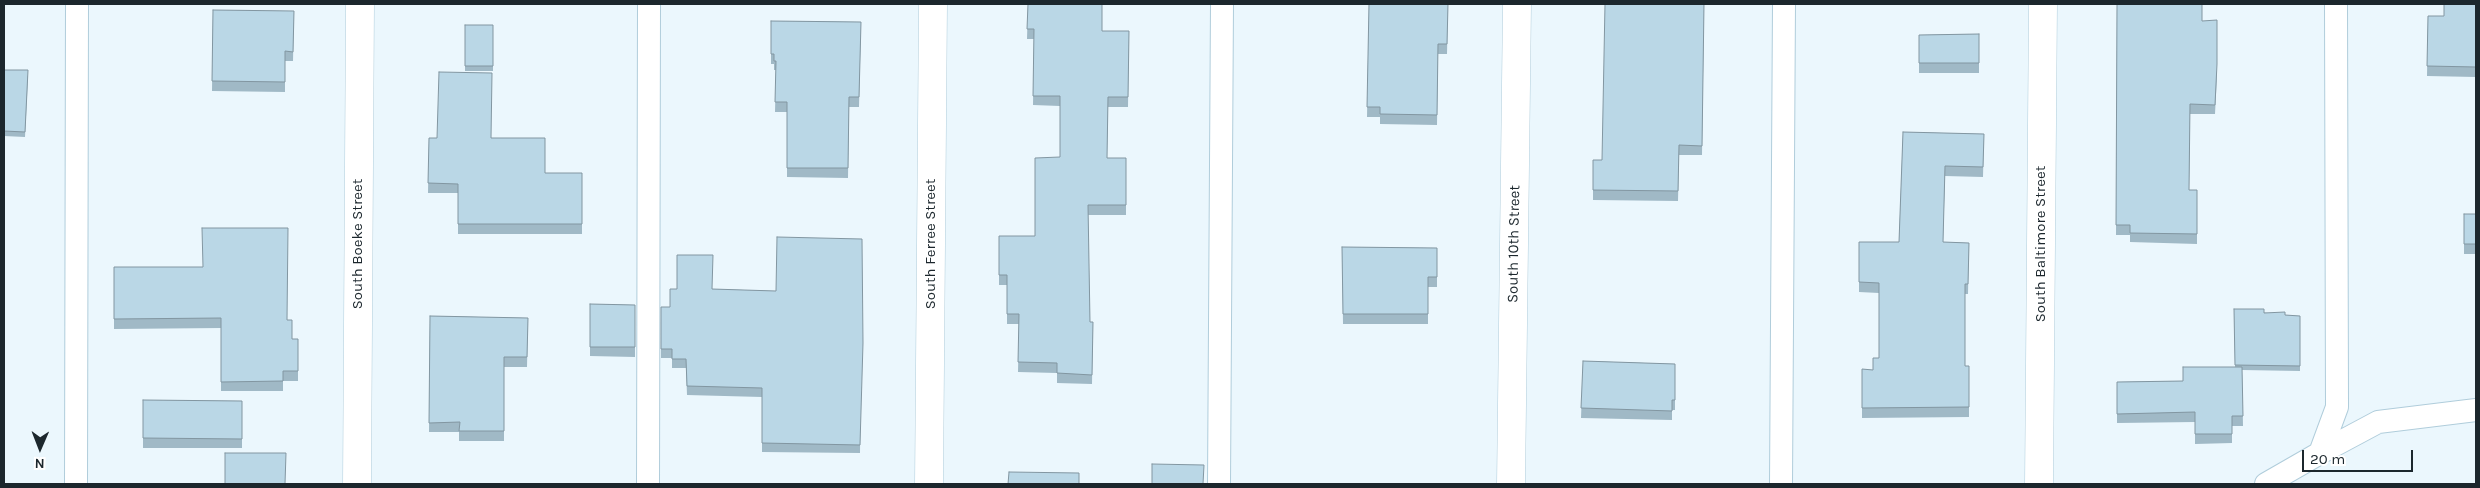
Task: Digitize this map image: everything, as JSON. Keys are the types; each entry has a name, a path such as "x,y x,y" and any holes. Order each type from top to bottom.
{"street":[{"name":"South Boeke Street","path":"357,484 360,4"},
{"name":"South Ferree Street","path":"929,484 933,4"},
{"name":"South 10th Street","path":"1511,484 1517,4"},
{"name":"South Baltimore Street","path":"2039,484 2043,4"}],"lane":[{"path":"76,484 77,4"},
{"path":"648,484 649,4"},
{"path":"1219,484 1222,4"},
{"path":"1781,484 1784,4"},
{"path":"2320,453 2338,407 2336,4"},
{"path":"2338,407 2378,422"},
{"path":"2266,484 2378,422 2476,410"}],"building":[{"path":"1028,4 1102,4 1102,31 1129,31 1128,97 1108,97 1107,158 1126,158 1126,205 1088,205 1090,322 1093,322 1092,375 1057,373 1057,363 1018,362 1019,314 1007,314 1007,275 999,275 999,236 1035,236 1035,158 1060,157 1060,96 1033,96 1034,29 1027,29"},
{"path":"1369,4 1448,4 1447,44 1438,44 1437,115 1380,114 1380,107 1367,107"},
{"path":"1605,4 1704,4 1702,146 1679,145 1678,191 1593,190 1593,160 1602,160"},
{"path":"2117,4 2202,4 2202,21 2217,20 2215,105 2190,104 2189,190 2197,190 2197,234 2130,233 2130,225 2116,225"},
{"path":"2444,4 2476,4 2476,67 2427,66 2428,16 2444,16"},
{"path":"213,10 294,11 293,52 285,51 285,82 212,81"},
{"path":"771,21 861,22 859,97 849,97 848,168 787,168 787,102 775,102 776,61 774,61 774,54 771,54"},
{"path":"465,25 493,25 493,66 465,66"},
{"path":"1979,34 1979,63 1919,63 1919,35"},
{"path":"4,70 28,70 25,132 4,131"},
{"path":"439,72 492,73 491,138 545,138 545,173 582,173 582,224 458,224 458,184 428,183 429,138 437,138"},
{"path":"1903,132 1984,134 1983,167 1945,166 1943,242 1969,243 1968,284 1965,284 1965,366 1969,366 1969,407 1862,408 1862,369 1873,370 1873,358 1879,358 1879,283 1859,282 1859,242 1899,242"},
{"path":"2464,214 2476,214 2476,244 2464,244"},
{"path":"202,228 288,228 287,320 292,320 292,339 298,339 298,371 283,371 283,381 221,382 221,318 114,319 114,267 203,267"},
{"path":"777,237 862,239 863,343 860,445 762,443 762,388 687,386 686,359 672,359 672,349 661,349 661,307 670,307 670,289 677,289 677,255 713,255 712,289 776,291"},
{"path":"1342,247 1437,248 1437,277 1428,277 1428,314 1343,314"},
{"path":"590,304 635,305 635,347 590,347"},
{"path":"2234,309 2264,309 2264,313 2285,312 2285,315 2300,316 2300,366 2235,365"},
{"path":"430,316 528,318 527,357 504,357 504,431 459,431 460,422 429,423"},
{"path":"1583,361 1675,364 1675,400 1672,400 1672,411 1581,408"},
{"path":"2183,367 2242,367 2243,416 2232,416 2232,434 2195,434 2195,412 2117,414 2117,382 2183,381"},
{"path":"143,400 242,401 242,439 143,438"},
{"path":"225,453 286,453 285,484 225,484"},
{"path":"1152,464 1204,465 1203,484 1152,484"},
{"path":"1009,472 1079,473 1079,484 1008,484"}]}
